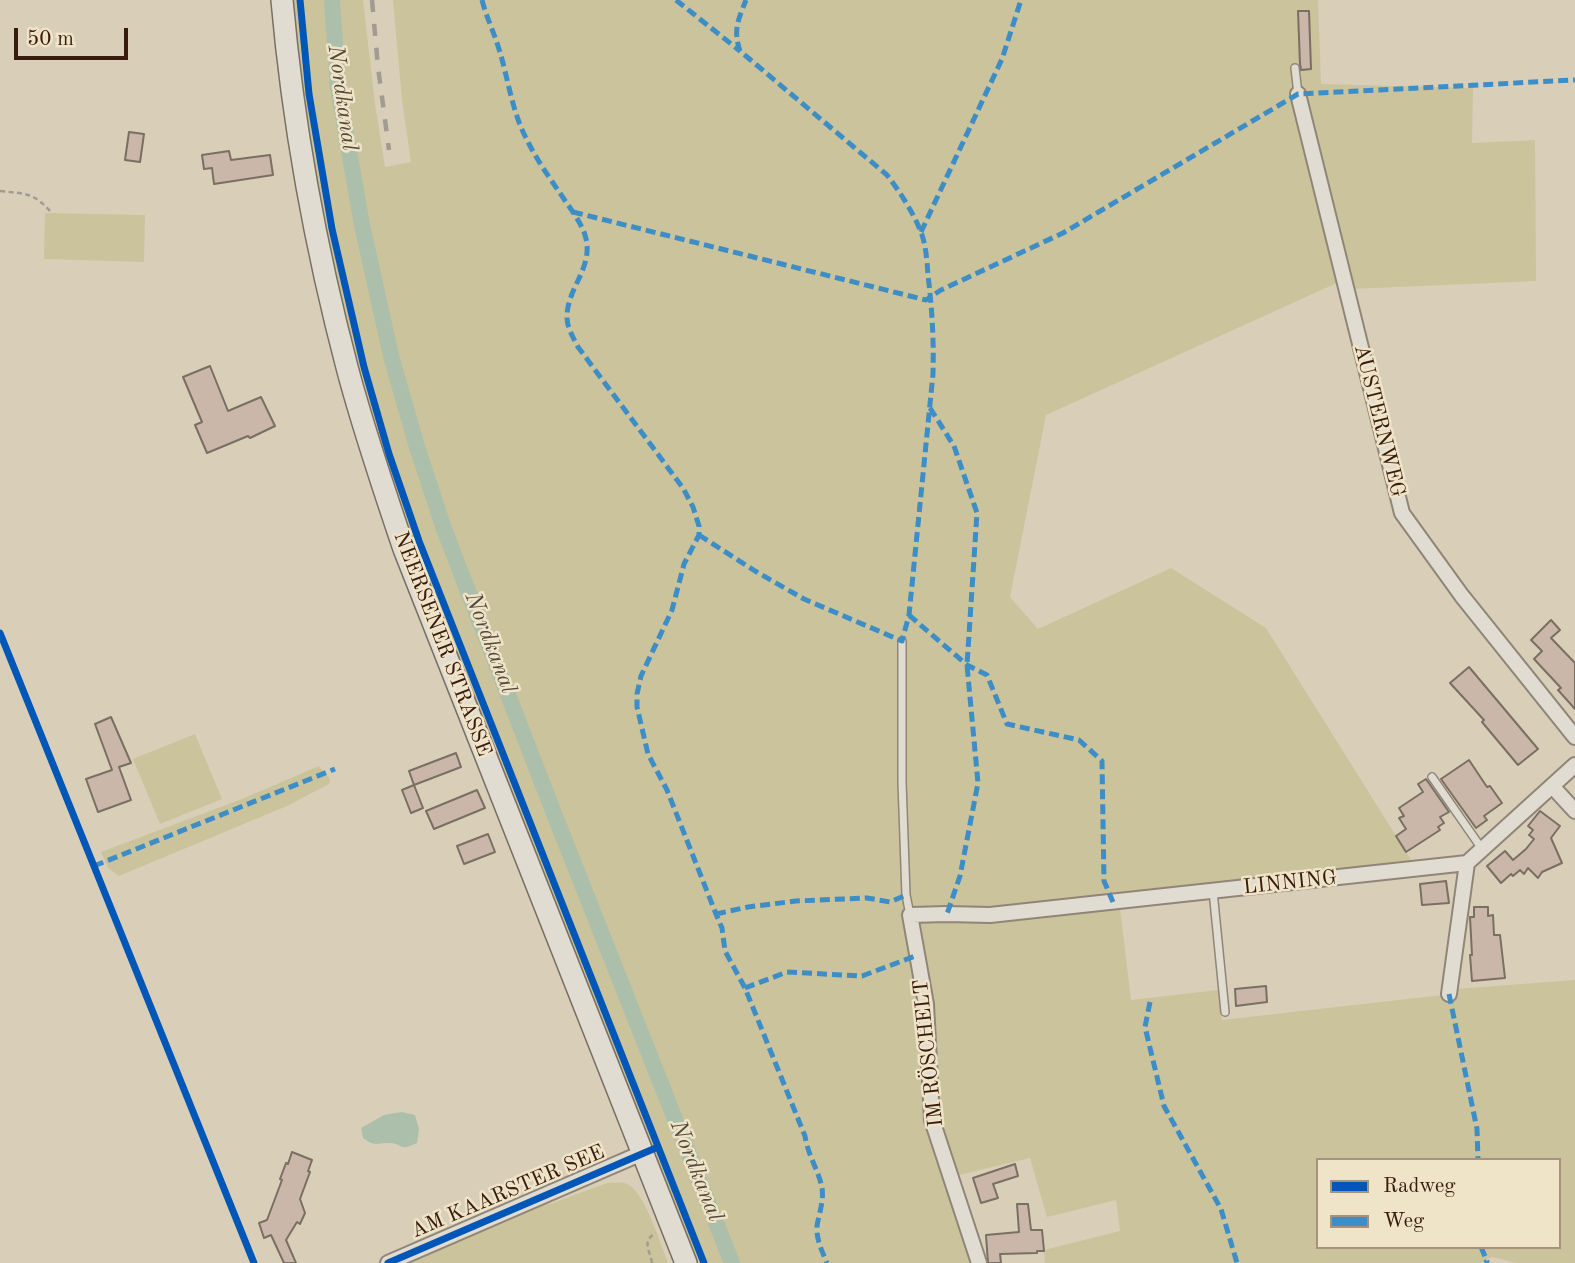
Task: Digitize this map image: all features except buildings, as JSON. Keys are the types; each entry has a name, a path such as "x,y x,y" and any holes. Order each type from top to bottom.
{"main road":[{"name":"NEERSENER STRASSE","path":"282,0 293,98 316,230 347,370 373,459 404,549 686,1263"}],"street":[{"name":"AUSTERNWEG","path":"1298,94 1402,513 1462,596 1575,737"},
{"path":"1449,994 1467,863 1532,799 1552,786 1575,765"},
{"path":"1552,786 1575,811"},
{"name":"LINNING","path":"910,915 990,915 1467,863"},
{"name":"IM RÖSCHELT","path":"910,915 926,1004 932,1120 979,1263"},
{"name":"AM KAARSTER SEE","path":"388,1263 642,1153"}],"lane":[{"path":"1295,68 1298,94"},
{"path":"902,641 902,782 906,895 910,915"},
{"path":"1432,778 1483,849"},
{"path":"1213,891 1225,1012"}],"path":[{"path":"0,191 31,195 52,213"},
{"path":"652,1263 648,1240 670,1224"}],"shaded area":[{"path":"289,0 298,0 306,93 328,229 386,455 416,542 701,1263 695,1263 411,544 356,369 324,228 301,93"},
{"path":"303,0 363,0 385,167 411,162 393,0 1318,0 1321,84 1473,88 1472,143 1535,140 1536,281 1351,289 1339,282 1046,415 1010,597 1038,629 1171,568 1266,628 1413,863 1120,908 1131,1000 1218,990 1222,1020 1443,995 1443,990 1575,980 1575,1263 1518,1263 1492,1257 1481,1263 1045,1263 1044,1250 1120,1231 1116,1200 1047,1217 1030,1158 955,1176 938,1120 919,934 908,944 922,1004 928,1121 974,1263 706,1263 421,539 391,454 334,226 312,94"},
{"path":"45,213 145,215 144,262 44,259"},
{"path":"195,734 222,799 160,824 133,759"},
{"path":"319,766 330,779 329,784 287,806 119,876 108,868 101,852 242,799"},
{"path":"402,1112 415,1115 419,1129 417,1143 404,1147 390,1143 374,1144 363,1138 361,1128 384,1115"},
{"path":"607,1183 624,1183 635,1190 652,1221 668,1263 411,1263 534,1207 553,1203"}],"waterway":[{"name":"Nordkanal","path":"332,0 338,88 362,225 391,356 417,447 444,529 732,1263"}],"railway":[{"path":"372,0 389,150"}],"marked path":[{"path":"482,0 521,127 535,155 577,218 585,235 587,246 584,267 568,306 567,321 571,332 578,347 683,488 699,526 699,535 684,564 672,610 641,676 637,707 648,754 667,790 722,928 725,951 745,988 805,1136 822,1188 817,1231 827,1263"},
{"path":"676,0 740,51"},
{"path":"699,535 804,599 902,641 909,615 933,374 932,312 924,242 910,210 887,175 740,51 737,25 746,0"},
{"path":"921,232 1002,59 1021,0"},
{"path":"573,212 926,300 941,290 1063,233 1298,94 1575,80"},
{"path":"930,408 954,446 977,513 967,665 978,783 960,876 947,914"},
{"path":"909,615 967,665 987,675 1007,724 1079,740 1102,761 1104,881 1113,902"},
{"path":"94,866 335,769"},
{"path":"716,914 796,901 867,898 890,902 906,895"},
{"path":"745,988 787,972 862,976 918,955"},
{"path":"1449,994 1477,1129 1478,1158"},
{"path":"1150,1002 1145,1027 1164,1106 1221,1209 1237,1263"},
{"path":"1482,1249 1487,1261 1485,1263"}],"cycle path":[{"path":"300,0 309,94 332,229 364,367 389,454 419,541 704,1263"},
{"path":"0,633 254,1263"},
{"path":"388,1263 658,1147"}]}
